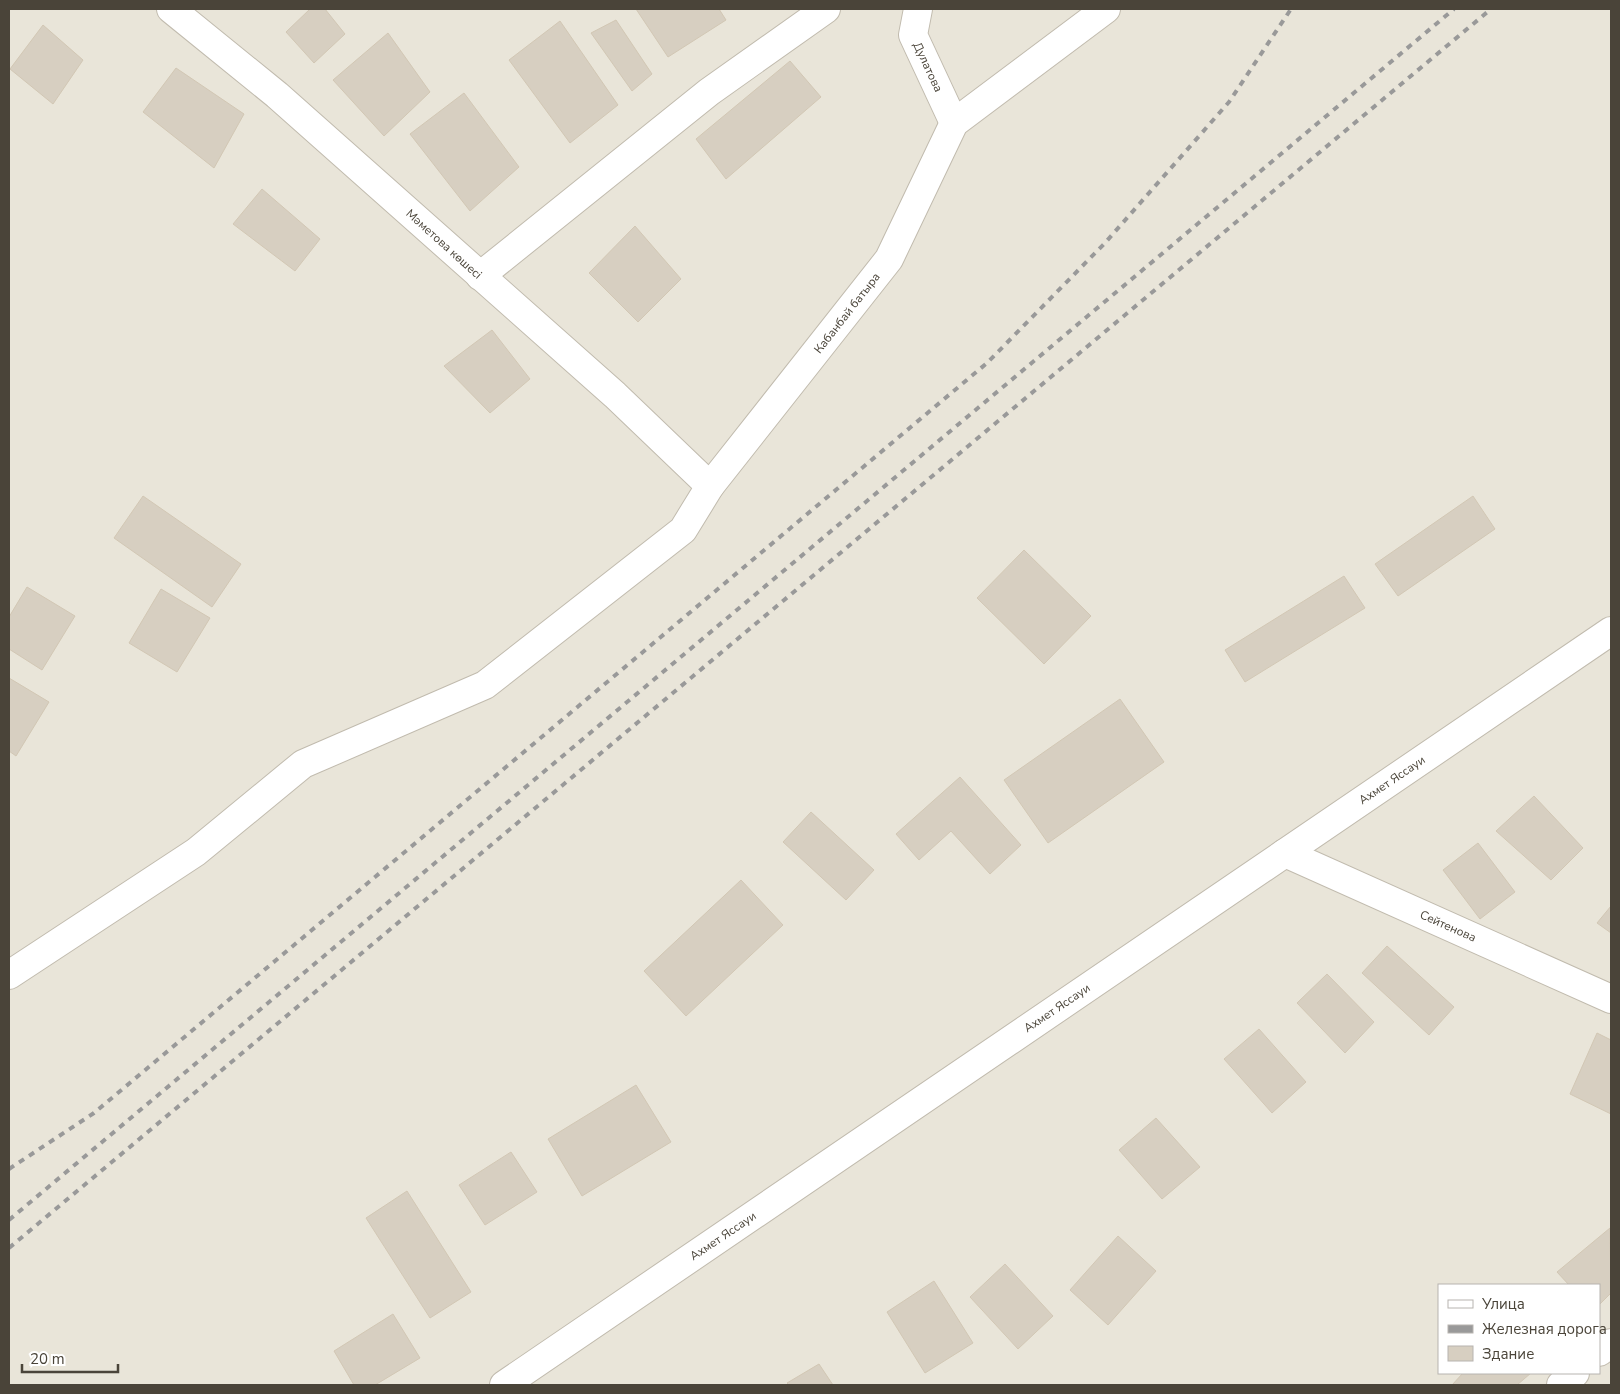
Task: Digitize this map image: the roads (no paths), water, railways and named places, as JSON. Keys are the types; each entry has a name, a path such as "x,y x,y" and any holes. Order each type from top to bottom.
{"street":[{"name":"Мәметова көшесі","path":"171,9 277,95 615,395 710,486"},
{"path":"480,276 709,92 826,9"},
{"name":"Дулатова","path":"918,9 913,35 954,123"},
{"path":"954,123 1106,9"},
{"name":"Кабанбай батыра","path":"9,975 196,852 303,764 485,685 683,530 710,486 889,259 954,123"},
{"name":"Ахмет Яссауи","path":"504,1385 1611,631"},
{"name":"Сейтенова","path":"1285,853 1611,999"},
{"path":"1600,1351 1611,1343"},
{"path":"1561,1385 1573,1374"}],"railway":[{"path":"9,1169 94,1113 987,363 1105,243 1229,102 1291,9"},
{"path":"9,1220 1454,9"},
{"path":"9,1248 1491,9"}]}
